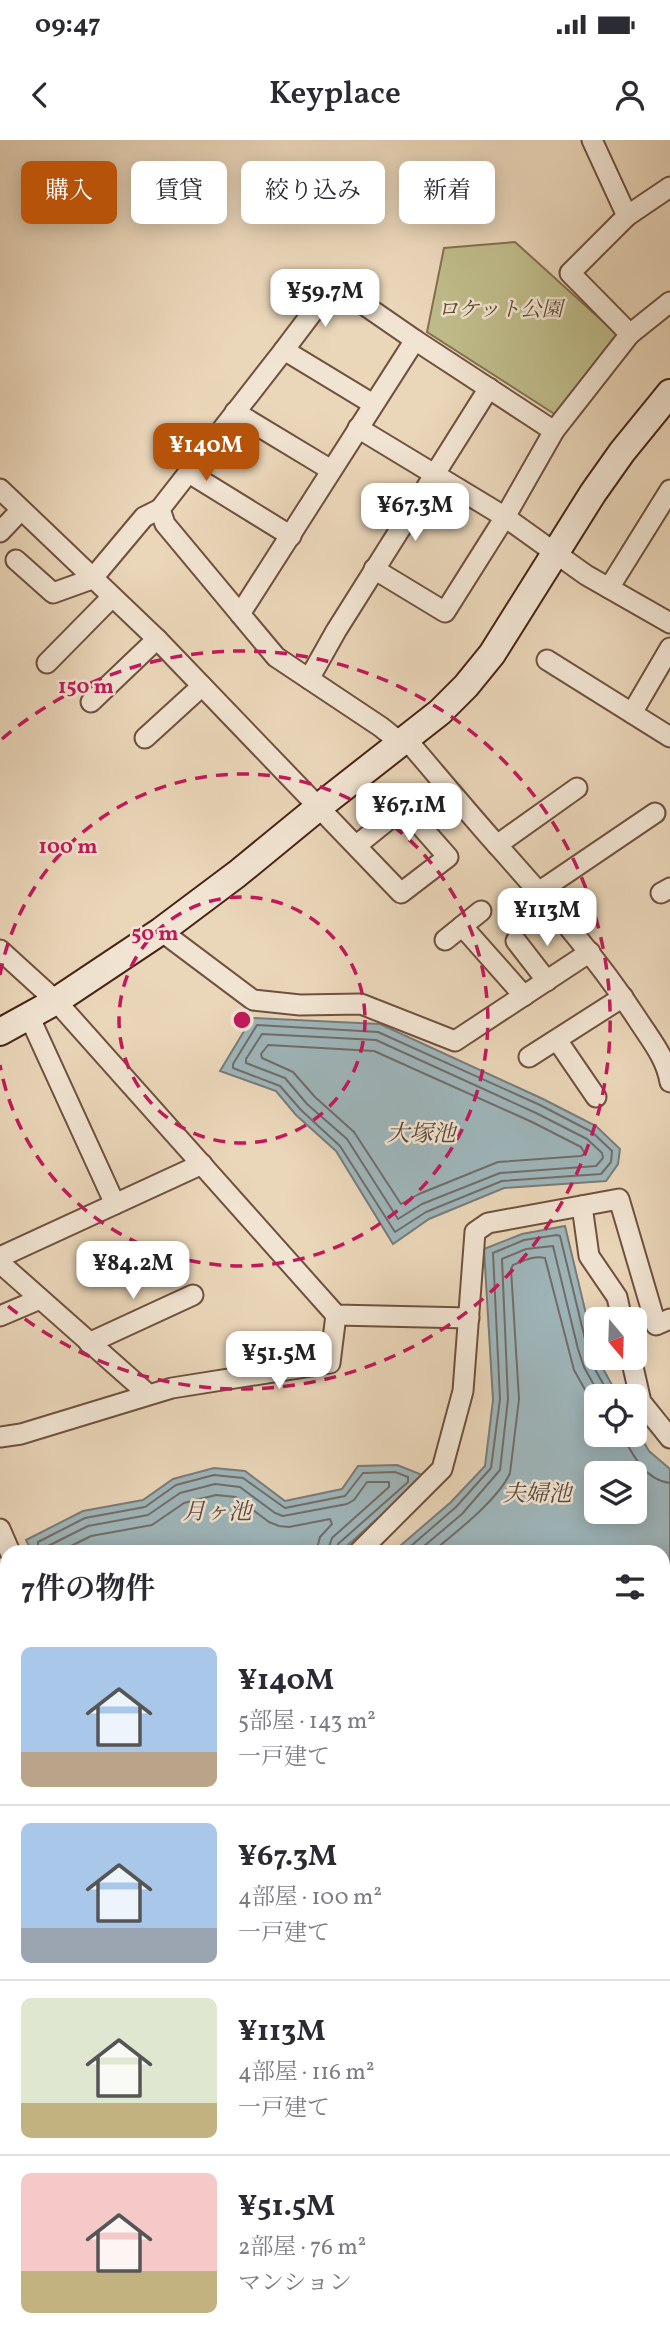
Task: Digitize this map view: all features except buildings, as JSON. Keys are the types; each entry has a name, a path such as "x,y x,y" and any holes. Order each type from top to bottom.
{"street":[{"path":"592,140 627,216"},
{"path":"630,334 570,273 627,216 670,187"},
{"path":"16,560 52,593 92,579 144,517 160,509 334,284 554,431"},
{"path":"374,569 445,612 505,517 554,431 630,334 670,302"},
{"path":"240,614 415,340"},
{"path":"284,350 373,404"},
{"path":"309,679 335,631 489,388"},
{"path":"0,1032 56,1001 161,931 440,712 492,654 622,452 670,393"},
{"path":"236,412 331,470"},
{"path":"358,428 505,517 555,554 609,588 670,623"},
{"path":"189,473 291,536"},
{"path":"0,489 157,639 401,893 448,857 404,807 357,845"},
{"path":"609,588 670,489"},
{"path":"160,509 165,524 276,657 404,741 540,891 590,952 623,997 669,1070"},
{"path":"0,532 21,510"},
{"path":"47,663 112,597"},
{"path":"92,702 157,639"},
{"path":"632,713 670,648"},
{"path":"547,660 670,737"},
{"path":"145,738 202,686"},
{"path":"497,845 577,788"},
{"path":"540,891 655,813"},
{"path":"446,940 481,911"},
{"path":"462,926 524,996"},
{"path":"161,931 253,1000 300,1005 361,1004 455,1041 590,952"},
{"path":"516,941 547,981"},
{"path":"0,950 56,1001 336,1315 468,1318"},
{"path":"529,1057 623,997"},
{"path":"29,1016 115,1204"},
{"path":"556,1040 596,1097"},
{"path":"0,1257 202,1164"},
{"path":"366,1545 442,1469 463,1391 475,1232 488,1223 620,1199 656,1325 670,1320"},
{"path":"582,1206 589,1256 617,1297 619,1307"},
{"path":"0,1263 148,1394"},
{"path":"89,1343 194,1295"},
{"path":"0,1316 40,1299"},
{"path":"0,1437 21,1434 148,1394 330,1363 336,1315"},
{"path":"634,1370 641,1402 670,1438"}],"green space":[{"name":"ロケット公園","path":"515,242 619,336 556,415 427,332 444,248"}],"water":[{"name":"大塚池","path":"252,1018 380,1024 596,1126 620,1149 618,1164 606,1181 504,1188 429,1219 393,1244 336,1151 296,1115 276,1091 220,1071"},
{"name":"夫婦池","path":"565,1226 584,1307 584,1370 604,1370 611,1384 584,1384 584,1447 647,1447 670,1469 670,1545 401,1545 451,1502 485,1466 493,1400 484,1249 522,1234"},
{"name":"月ヶ池","path":"397,1465 425,1476 348,1545 28,1545 26,1540 83,1511 143,1500 173,1479 214,1468 245,1471 285,1501 342,1489 358,1466"}]}
